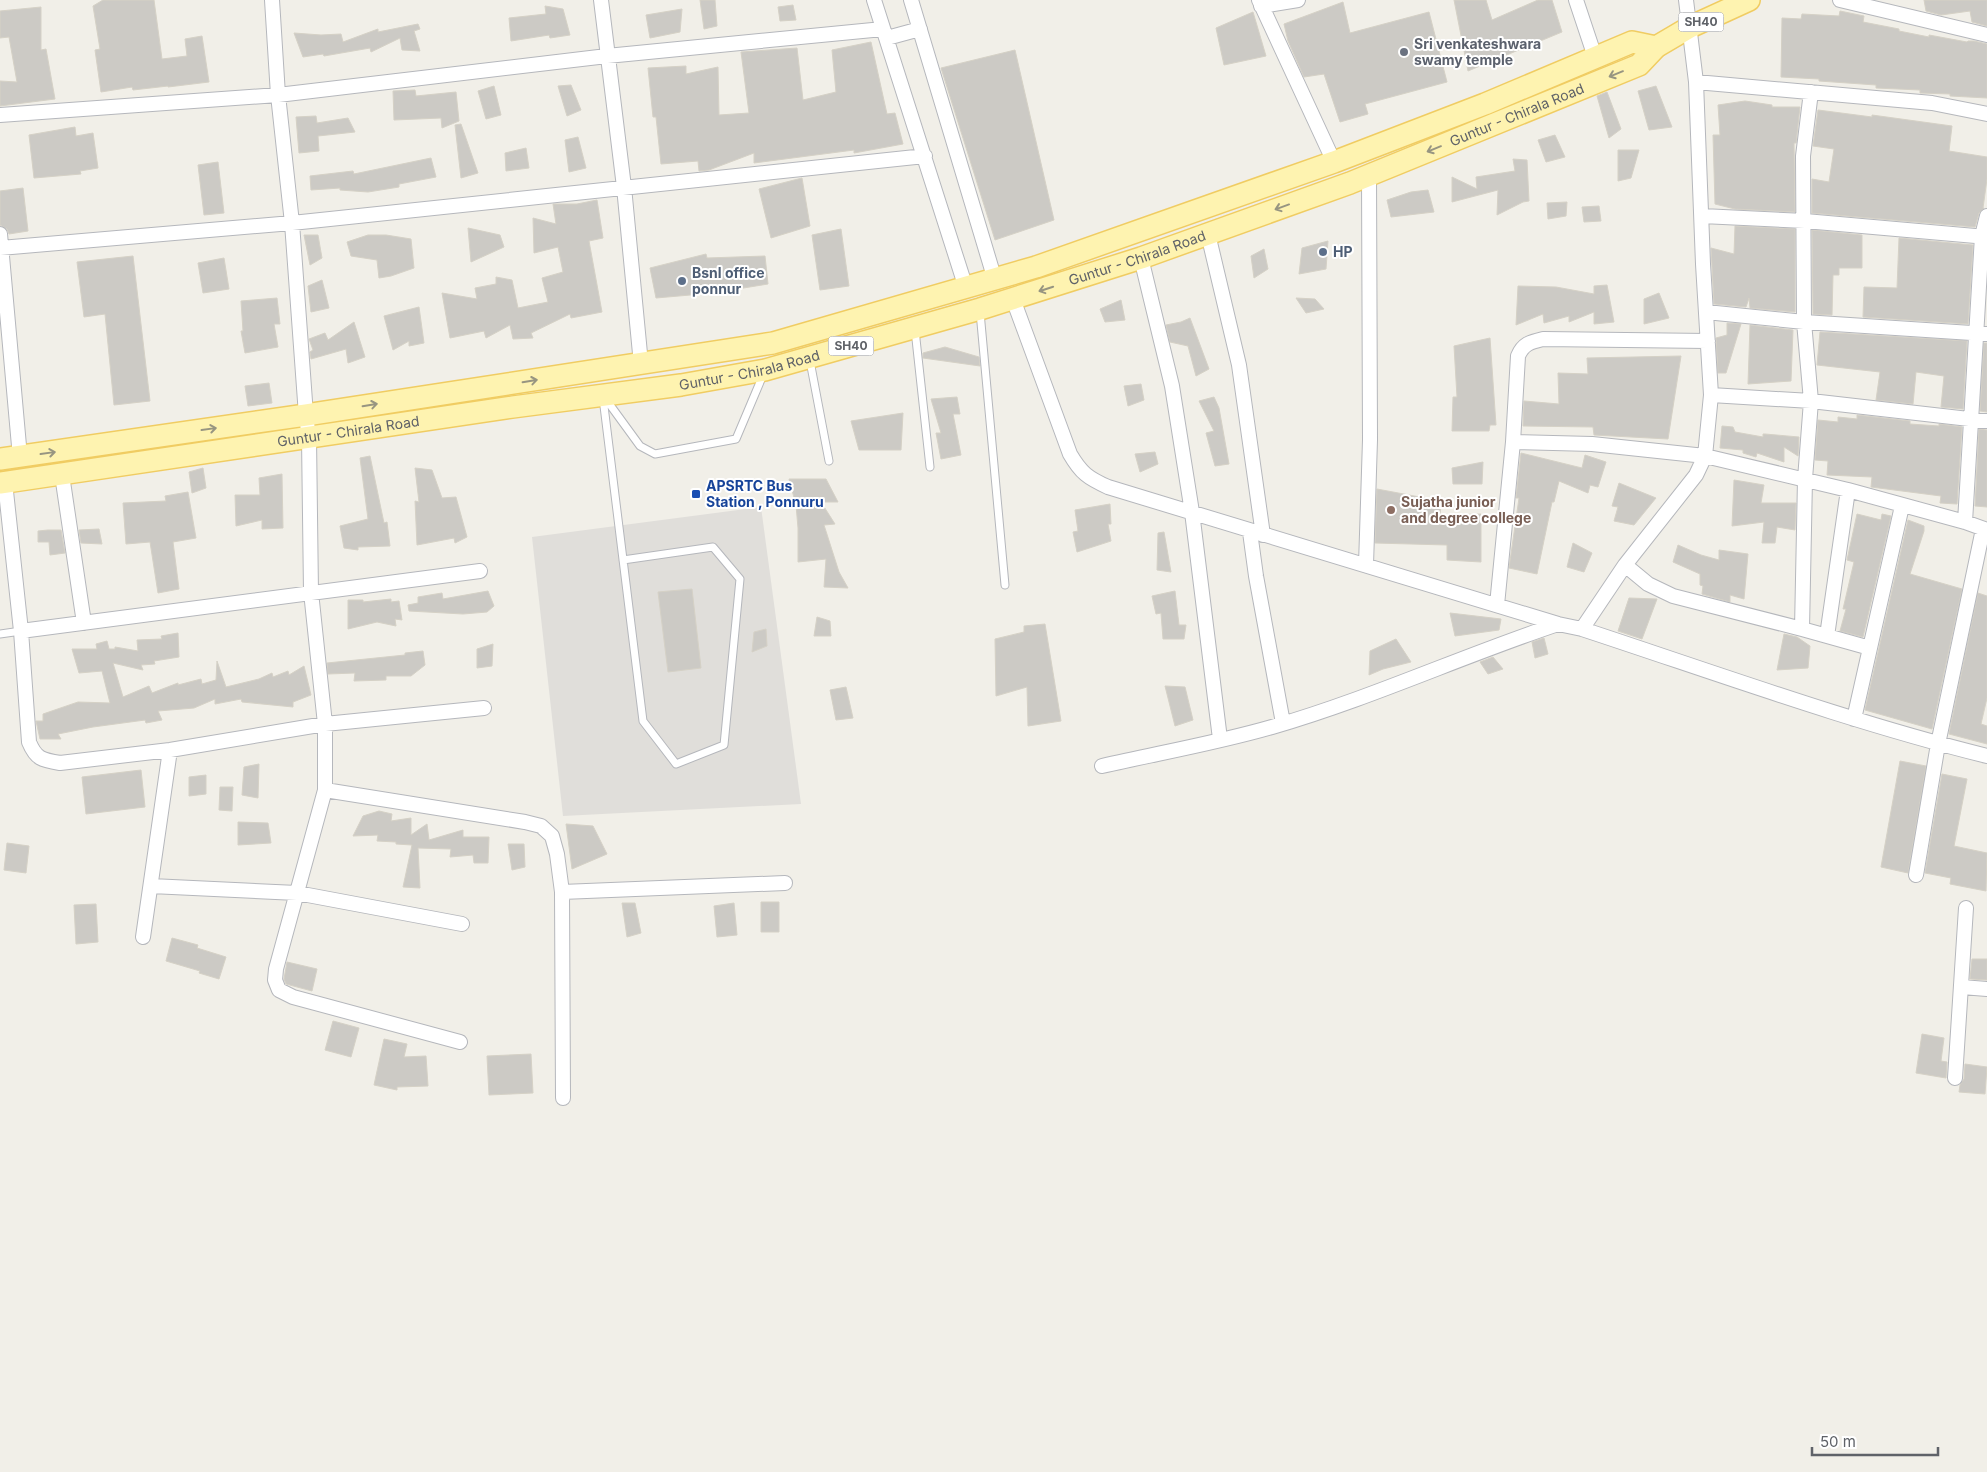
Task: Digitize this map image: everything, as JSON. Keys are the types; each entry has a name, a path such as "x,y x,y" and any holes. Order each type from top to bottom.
{"main road":[{"name":"Guntur - Chirala Road","path":"3,483 513,407 681,385 765,370 809,358 980,310 1141,258 1369,175 1639,64 1656,46 1690,27 1749,0"},
{"name":"Guntur - Chirala Road","path":"10,458 306,415 772,343 1045,264 1334,162 1485,104 1632,42 1656,46"}],"street":[{"path":"272,0 278,95 292,223 309,438 311,592 325,724 325,790 276,970 275,980 279,990 293,997 460,1042"},
{"path":"601,0 624,187 641,364"},
{"path":"874,0 966,288"},
{"path":"911,0 995,280"},
{"path":"1298,0 1260,3 1334,162"},
{"path":"1576,0 1596,57"},
{"path":"1582,629 1625,565 1696,475 1705,456 1711,395 1696,82 1686,0"},
{"path":"1840,0 1987,35"},
{"path":"0,115 278,95 607,56 920,29"},
{"path":"1696,82 1932,103 1987,114"},
{"path":"1802,629 1805,479 1811,401 1804,322 1805,221 1803,156 1811,92"},
{"path":"10,458 0,243 292,223 925,156"},
{"path":"1366,565 1370,440 1369,175"},
{"path":"1702,216 1805,221 1984,236"},
{"path":"1965,522 1971,419 1981,333 1984,236 1987,216"},
{"path":"1208,234 1239,365 1256,533 1256,576 1283,724"},
{"path":"1141,258 1172,386 1192,512 1220,739"},
{"path":"1013,299 1070,454 1080,470 1091,479 1108,487 1558,624 1582,629 1854,718 1938,744 1987,756"},
{"path":"1706,312 1804,322 1981,333"},
{"path":"1497,605 1513,442 1518,356 1521,348 1529,342 1543,339 1708,341"},
{"path":"1711,395 1811,401 1987,421"},
{"path":"1513,442 1592,444 1705,456 1848,490 1965,522 1985,530 1938,744 1916,874"},
{"path":"62,475 84,623"},
{"path":"3,483 20,631 29,742 34,754 45,760 60,763 170,750 325,724 484,708"},
{"path":"1827,636 1848,490"},
{"path":"1854,718 1902,506"},
{"path":"1625,565 1648,584 1673,596 1870,648"},
{"path":"20,631 480,571"},
{"path":"1102,766 1283,724 1558,624"},
{"path":"143,937 170,750"},
{"path":"325,790 525,822 541,826 552,836 557,854 562,892 563,1098"},
{"path":"562,892 785,884"},
{"path":"151,886 297,893 462,924"},
{"path":"1955,1078 1966,908"},
{"path":"1962,987 1987,989"}],"lane":[{"path":"980,310 1005,586"},
{"path":"914,328 930,466"},
{"path":"809,358 830,461"},
{"path":"603,395 640,446 655,454 669,453 736,439 765,370"},
{"path":"603,395 623,560 643,720 676,764 724,745 740,579 713,547 623,560"},
{"path":"0,634 20,631"}],"shaded area":[{"path":"761,507 801,804 563,816 532,537"}],"building":[{"path":"103,0 154,0 162,59 187,56 185,39 202,36 209,82 133,90 132,87 101,92 95,50 100,49 93,6"},
{"path":"700,0 715,0 717,26 704,29"},
{"path":"1454,0 1486,0 1492,20 1538,0 1552,0 1562,32 1468,71"},
{"path":"1924,0 1987,0 1987,26 1972,22 1970,11 1941,15 1926,11"},
{"path":"1343,2 1350,33 1429,12 1447,82 1365,104 1368,114 1340,122 1324,74 1304,77 1288,41 1284,24"},
{"path":"793,5 796,20 780,21 778,7"},
{"path":"545,6 563,9 570,35 550,38 549,35 511,41 509,18 546,14"},
{"path":"41,7 41,50 46,49 55,99 0,106 0,81 17,82 9,37 0,38 0,11"},
{"path":"682,9 680,32 650,38 646,15"},
{"path":"1840,11 1864,16 1863,22 1899,29 1899,31 1929,37 1929,35 1987,44 1987,98 1920,93 1920,90 1876,88 1876,85 1819,81 1819,79 1781,77 1782,18 1801,19 1802,14 1839,16"},
{"path":"1253,12 1266,56 1224,65 1216,28"},
{"path":"418,24 420,29 414,31 420,51 402,50 400,38 371,52 370,48 324,56 323,54 303,57 294,33 341,34 343,42 378,29 378,32"},
{"path":"871,42 887,114 895,113 903,144 854,153 854,150 754,163 754,153 709,170 699,171 698,161 661,164 656,117 653,117 648,68 686,66 686,74 718,67 719,115 749,113 741,52 797,48 803,100 836,92 832,50"},
{"path":"1015,50 1054,220 995,240 941,68"},
{"path":"571,85 581,110 567,116 558,86"},
{"path":"494,86 501,115 486,119 478,91"},
{"path":"1656,86 1672,127 1649,130 1638,91"},
{"path":"415,90 416,96 456,92 459,121 442,128 441,118 394,120 393,91"},
{"path":"1607,92 1621,129 1609,138 1597,96"},
{"path":"1745,101 1772,105 1772,107 1800,107 1796,143 1794,143 1795,212 1735,209 1715,204 1713,135 1720,135 1718,105"},
{"path":"1818,110 1952,126 1949,151 1987,157 1984,208 1979,213 1975,227 1812,213 1812,179 1829,182 1834,149 1813,146"},
{"path":"316,116 317,123 348,118 355,132 318,136 319,151 299,153 296,117"},
{"path":"461,124 478,173 461,178 455,125"},
{"path":"75,127 76,136 93,133 98,168 80,171 81,174 34,178 29,135"},
{"path":"1555,135 1565,157 1546,162 1538,140"},
{"path":"578,137 586,168 569,172 565,140"},
{"path":"526,148 529,168 506,171 505,153"},
{"path":"1618,150 1639,150 1631,178 1618,181"},
{"path":"431,158 436,177 399,184 399,187 368,192 340,190 340,188 311,190 310,176 353,171 354,174"},
{"path":"1513,159 1527,160 1529,201 1497,215 1498,190 1452,202 1452,177 1477,189 1476,177 1515,171"},
{"path":"218,162 224,213 204,215 198,165"},
{"path":"802,178 810,226 771,238 759,189"},
{"path":"23,188 28,231 9,234 7,229 0,225 0,191"},
{"path":"1428,190 1434,212 1391,217 1387,200 1411,192"},
{"path":"597,200 603,238 589,241 602,312 571,318 570,314 531,333 533,338 513,339 510,325 486,338 484,331 450,338 442,293 477,299 475,288 496,284 496,277 512,280 518,308 548,302 542,278 563,272 558,247 534,253 533,218 556,224 553,204 577,204"},
{"path":"1567,202 1566,216 1548,219 1547,203"},
{"path":"1599,206 1601,221 1584,222 1582,207"},
{"path":"1735,226 1795,229 1795,312 1750,308 1749,298 1746,307 1714,304 1711,248 1734,254"},
{"path":"468,228 500,235 504,247 471,262"},
{"path":"841,229 849,286 820,290 812,235"},
{"path":"1812,230 1862,235 1862,268 1839,268 1839,275 1833,275 1832,315 1813,314"},
{"path":"304,235 318,235 322,258 310,265"},
{"path":"368,235 386,235 411,239 414,268 379,278 377,260 351,256 347,242"},
{"path":"1899,238 1973,245 1968,324 1863,317 1864,287 1897,288"},
{"path":"1328,241 1326,269 1299,274 1302,248"},
{"path":"1264,249 1268,269 1254,278 1251,256"},
{"path":"706,254 707,258 765,256 768,284 713,293 656,298 650,268"},
{"path":"133,256 150,401 114,405 105,314 84,317 77,262"},
{"path":"224,258 229,289 203,293 198,263"},
{"path":"322,280 329,308 311,312 308,286"},
{"path":"1607,285 1614,322 1594,324 1594,312 1569,322 1569,316 1544,323 1543,314 1516,325 1518,286 1556,287 1594,294 1594,286"},
{"path":"1659,293 1669,318 1644,324 1644,299"},
{"path":"277,298 280,324 274,324 278,347 245,353 241,331 243,331 241,301"},
{"path":"1296,298 1315,299 1324,309 1306,313"},
{"path":"1121,300 1125,320 1105,322 1100,309"},
{"path":"419,307 424,343 409,346 409,341 393,350 384,316"},
{"path":"1190,318 1209,369 1196,376 1188,346 1170,342 1166,325"},
{"path":"354,322 365,357 348,363 346,349 311,359 310,352 313,350 309,339 325,333 328,340"},
{"path":"1727,323 1741,324 1726,373 1718,373 1716,338 1727,335"},
{"path":"1750,325 1793,330 1791,381 1748,384"},
{"path":"1820,332 1967,341 1963,409 1941,407 1944,376 1916,372 1913,404 1876,400 1880,372 1817,365"},
{"path":"1490,338 1496,425 1490,425 1489,431 1452,431 1453,397 1457,397 1454,346"},
{"path":"1984,343 1987,343 1987,412 1980,411"},
{"path":"945,347 979,357 980,366 923,358 923,353"},
{"path":"1681,356 1668,439 1594,435 1593,427 1523,426 1524,401 1559,404 1558,373 1588,374 1587,358"},
{"path":"269,383 272,403 248,406 245,386"},
{"path":"1141,384 1144,400 1128,406 1124,386"},
{"path":"957,397 960,414 953,414 961,455 941,459 936,433 941,433 931,399"},
{"path":"1214,397 1219,408 1229,464 1215,466 1206,433 1214,431 1199,401"},
{"path":"903,413 901,450 859,450 851,421"},
{"path":"1857,415 1910,421 1910,424 1939,426 1939,424 1962,427 1957,504 1940,503 1941,496 1871,487 1872,477 1827,475 1828,461 1815,460 1818,420 1838,422 1838,417 1857,419"},
{"path":"1722,426 1733,427 1735,432 1763,437 1763,434 1765,434 1799,437 1798,456 1784,447 1784,462 1757,453 1756,457 1743,453 1743,450 1720,448"},
{"path":"1979,429 1987,430 1987,507 1975,506"},
{"path":"1155,452 1158,464 1140,472 1135,454"},
{"path":"1521,453 1582,468 1585,455 1606,462 1598,487 1590,485 1588,493 1559,481 1554,502 1552,502 1537,574 1509,568 1519,498 1516,498"},
{"path":"370,456 384,523 387,522 390,546 358,547 358,550 344,548 340,526 368,519 360,458"},
{"path":"1483,462 1482,484 1453,484 1452,468"},
{"path":"203,468 206,488 192,493 189,472"},
{"path":"415,468 432,470 442,498 456,497 467,537 455,543 454,538 417,545 415,501 419,502"},
{"path":"282,474 283,528 262,529 262,520 236,526 235,495 260,495 259,478"},
{"path":"789,479 826,479 838,502 821,502 835,524 824,525 839,572 848,588 824,587 826,559 798,562 796,505"},
{"path":"1734,480 1764,485 1761,503 1796,503 1795,530 1777,527 1775,543 1762,543 1764,522 1732,526"},
{"path":"1619,483 1656,498 1634,525 1614,521 1618,507 1612,506"},
{"path":"1377,489 1441,501 1440,515 1481,514 1481,562 1447,560 1447,545 1375,543"},
{"path":"188,492 196,538 173,542 179,589 158,593 150,542 126,544 123,503 166,501 165,496"},
{"path":"1110,504 1111,524 1108,524 1111,541 1077,552 1073,532 1078,531 1075,510"},
{"path":"1857,514 1881,520 1882,514 1891,516 1863,637 1840,631 1846,609 1843,609 1854,562 1847,560"},
{"path":"1908,520 1924,526 1910,574 1962,589 1932,729 1865,710"},
{"path":"99,529 102,544 81,543 79,530"},
{"path":"61,530 65,553 50,555 49,542 38,542 38,531"},
{"path":"1164,532 1171,572 1157,570 1158,533"},
{"path":"1573,543 1592,553 1584,572 1567,567"},
{"path":"1678,545 1719,560 1719,550 1748,554 1744,599 1730,595 1730,602 1702,594 1703,586 1700,585 1700,574 1673,562"},
{"path":"692,589 701,668 668,672 658,592"},
{"path":"488,591 494,606 487,612 463,614 409,611 408,605 418,603 418,597 442,593 443,599"},
{"path":"1175,591 1179,625 1186,625 1184,639 1163,639 1161,613 1156,614 1152,596"},
{"path":"1978,593 1987,596 1987,698 1981,724 1987,726 1987,744 1949,734"},
{"path":"1629,598 1657,599 1642,639 1618,631"},
{"path":"391,599 391,602 399,601 402,620 395,619 396,626 377,622 348,629 348,600 363,600 363,602"},
{"path":"1450,613 1501,619 1499,630 1455,636"},
{"path":"817,617 830,621 831,636 814,636"},
{"path":"1045,624 1061,721 1028,726 1027,687 996,696 995,639 1024,632 1024,626"},
{"path":"766,629 767,646 752,652 754,632"},
{"path":"178,633 179,657 154,661 155,664 141,665 143,670 113,663 123,697 149,686 152,693 178,683 178,685 201,679 202,684 216,680 217,661 226,687 259,679 272,673 273,677 288,671 289,675 304,666 311,695 293,702 293,707 242,702 241,699 215,704 215,699 194,708 158,711 162,720 146,723 145,720 93,727 58,734 61,739 40,739 36,721 43,721 43,714 78,702 110,703 102,671 79,673 72,649 97,649 96,644 107,641 109,649 115,649 115,647 138,651 137,640 162,639 161,636"},
{"path":"1784,634 1797,637 1810,646 1808,668 1777,670"},
{"path":"1544,638 1548,654 1535,658 1532,642"},
{"path":"1396,639 1411,662 1383,669 1369,675 1370,651"},
{"path":"493,644 492,666 477,668 477,649"},
{"path":"423,651 425,665 411,676 386,676 386,680 354,681 355,673 328,674 327,663 405,655 405,653"},
{"path":"1493,657 1503,669 1488,674 1480,662"},
{"path":"1165,686 1185,687 1193,720 1175,726"},
{"path":"846,687 853,718 836,720 830,690"},
{"path":"1900,761 1926,766 1908,873 1881,867"},
{"path":"259,764 258,798 242,795 244,767"},
{"path":"141,770 145,807 86,814 82,777"},
{"path":"1942,774 1967,779 1954,846 1987,853 1986,891 1950,884 1951,878 1925,873"},
{"path":"206,775 206,794 189,796 189,777"},
{"path":"220,787 233,787 232,811 219,810"},
{"path":"379,811 392,814 391,821 411,818 411,835 427,824 429,840 463,830 463,837 489,837 488,863 474,863 473,855 450,857 451,849 418,848 420,888 403,887 412,845 377,841 378,835 353,836 363,816"},
{"path":"238,822 268,823 271,843 238,845"},
{"path":"566,824 593,826 607,854 572,869"},
{"path":"7,843 29,846 26,873 4,870"},
{"path":"508,844 524,844 525,867 512,870"},
{"path":"761,902 779,902 779,932 761,932"},
{"path":"622,903 635,903 641,933 627,937"},
{"path":"734,903 737,935 717,937 714,906"},
{"path":"96,904 98,942 76,944 74,905"},
{"path":"172,938 198,945 197,948 226,957 219,979 166,961"},
{"path":"1972,959 1987,959 1987,980 1970,979"},
{"path":"287,962 317,969 312,991 286,984 284,979"},
{"path":"333,1021 359,1028 351,1057 325,1050"},
{"path":"1922,1034 1944,1038 1941,1061 1947,1062 1946,1078 1916,1073"},
{"path":"384,1039 407,1044 404,1057 426,1056 428,1086 397,1087 397,1090 374,1085"},
{"path":"531,1054 533,1093 489,1095 487,1056"},
{"path":"1965,1064 1987,1067 1985,1094 1959,1092 1960,1085 1964,1079"}],"place":[{"name":"Sri venkateshwara swamy temple","path":"1404,52"},
{"name":"HP","path":"1323,252"},
{"name":"Bsnl office ponnur","path":"682,281"},
{"name":"APSRTC Bus Station , Ponnuru","path":"696,494"},
{"name":"Sujatha junior and degree college","path":"1391,510"}]}
